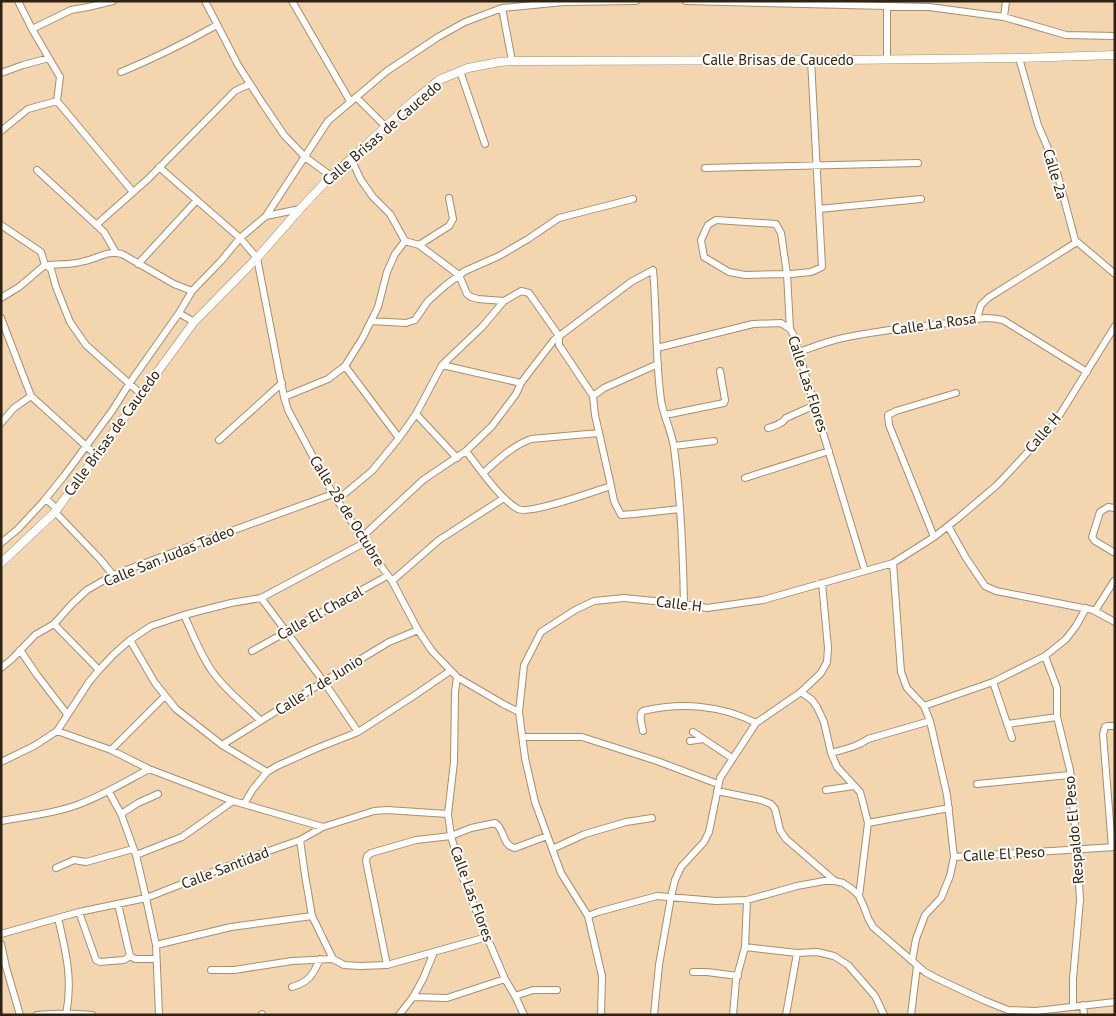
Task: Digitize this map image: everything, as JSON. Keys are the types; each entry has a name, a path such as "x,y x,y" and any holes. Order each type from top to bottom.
{"street":[{"path":"18,1 60,77 57,101 133,192"},
{"path":"32,29 71,10 88,8 113,1"},
{"path":"205,1 238,65 284,135 305,157 330,176"},
{"path":"292,1 353,99 386,127"},
{"path":"1,544 46,499 112,412 192,291 240,238 266,216 328,121 353,99 387,71 438,37 465,22 502,8 564,2 636,1"},
{"path":"686,1 887,6 920,4 1004,17 1066,35 1115,36"},
{"path":"1004,17 1006,1"},
{"path":"887,6 887,59"},
{"path":"502,8 512,60"},
{"path":"121,72 151,60 217,25"},
{"name":"Calle Brisas de Caucedo","path":"1,563 56,511 194,322 258,258 330,176 439,80 468,68 512,60 811,60 1115,55"},
{"path":"1,73 49,58"},
{"name":"Calle 2a","path":"1019,58 1038,124 1055,165 1075,240 1115,274"},
{"path":"790,329 787,274 780,233 776,224 716,220 708,225 701,240 704,257 729,272 744,275 787,274 811,272 822,267 811,60"},
{"path":"460,72 485,144"},
{"path":"96,226 159,167 235,91 250,84"},
{"path":"1,131 28,109 57,101"},
{"path":"351,159 361,180 373,197 390,214 405,241 419,245 459,275 467,294 471,297 504,301 521,291 529,292 559,336 559,345 593,396 614,501 620,514 680,509"},
{"path":"706,168 918,163"},
{"path":"159,167 240,238 258,258"},
{"path":"37,170 104,232 116,252"},
{"path":"419,245 450,226 453,219 449,198"},
{"path":"371,321 406,323 415,320 428,301 459,275 528,239 559,218 633,199"},
{"path":"819,209 920,199"},
{"path":"138,264 197,200"},
{"path":"266,216 300,209"},
{"path":"1,225 41,252 45,264 51,269 70,322 86,344 141,394"},
{"path":"284,397 328,379 345,366 362,339 378,307 387,272 395,254 405,241"},
{"path":"977,318 981,305 988,298 1077,242"},
{"path":"1,298 20,287 45,264 84,262 116,252 174,284 192,291"},
{"name":"Calle 28 de Octubre","path":"258,258 288,410 335,497 389,578 432,651 457,678 520,712"},
{"path":"1,762 34,746 57,731 99,670 130,640 151,626 231,603 261,598 362,540 423,480 466,451 492,426 516,394 521,383 554,340 631,282 653,270 661,402 674,446 680,509 683,544 684,604"},
{"name":"Calle San Judas Tadeo","path":"1,668 35,636 54,624 87,590 113,575 201,542 335,497 372,471 416,414 442,365 482,327 504,301"},
{"path":"179,313 194,322"},
{"name":"Calle La Rosa","path":"799,352 841,338 991,317 1003,320 1087,372"},
{"path":"1,318 31,396 96,455"},
{"name":"Calle Las Flores","path":"657,348 753,324 781,323 790,329 799,352 865,571"},
{"name":"Calle H","path":"601,1015 602,976 588,916 561,873 535,802 526,758 520,712 524,665 541,632 575,610 594,601 624,598 708,608 763,600 893,563 934,537 997,485 1054,424 1115,326"},
{"path":"593,396 604,388 658,364"},
{"path":"442,365 521,383"},
{"path":"345,366 399,438"},
{"path":"665,415 724,403 720,371"},
{"path":"219,440 282,383"},
{"path":"934,537 889,425 888,416 896,411 956,394"},
{"path":"1,423 14,408 31,396"},
{"path":"768,428 784,422 786,418 815,405"},
{"path":"416,414 457,458"},
{"path":"483,473 508,451 530,439 599,433"},
{"path":"674,446 714,441"},
{"path":"466,451 504,498 520,510 552,505 612,486"},
{"path":"745,478 829,451"},
{"name":"Calle El Chacal","path":"252,651 286,631 389,578 439,540 504,498"},
{"path":"46,499 113,575"},
{"path":"1115,508 1108,507 1100,512 1092,537 1095,541 1115,553"},
{"path":"948,526 985,586 996,592 1086,608 1115,622"},
{"path":"893,563 900,672 906,688 924,706 930,721 949,808 954,857 950,876 940,898 925,916 916,938 911,1015"},
{"path":"1095,611 1114,581"},
{"path":"654,1015 659,965 675,880 681,867 704,842 709,832 720,778 756,723 801,692 821,673 827,662 828,648 822,583"},
{"path":"261,598 324,682 358,732"},
{"path":"924,706 993,682 1045,656 1066,639 1086,608"},
{"path":"184,615 202,655 212,671 262,721"},
{"path":"54,624 99,670"},
{"name":"Calle 7 de Junio","path":"222,745 389,642 418,630"},
{"path":"130,640 155,683 176,709 222,745 267,772"},
{"path":"20,650 67,714"},
{"name":"Respaldo El Peso","path":"1045,656 1057,688 1057,717 1070,775 1077,850 1080,900 1073,979 1073,1006"},
{"path":"244,804 267,772 315,749 358,732 450,671"},
{"name":"Calle Las Flores","path":"457,678 454,762 448,814 451,836 463,878 487,937 505,979 524,1015"},
{"path":"993,682 1012,738"},
{"path":"801,692 812,700 817,707 824,722 831,753 837,767 860,792 862,799 868,823 859,896"},
{"path":"111,750 165,696"},
{"path":"643,730 641,712 690,706 704,706 726,711 756,723"},
{"path":"1007,724 1057,717"},
{"path":"831,753 855,747 868,739 930,721"},
{"path":"1113,847 1104,734 1105,727 1115,726"},
{"path":"57,731 111,750 149,769 233,801 324,827"},
{"path":"694,732 732,758"},
{"path":"523,737 582,737 657,761 717,787 770,804 775,809 780,830 786,839 835,881"},
{"path":"690,741 703,739"},
{"path":"1,821 76,806 109,792 149,769"},
{"path":"977,784 1070,775"},
{"path":"826,790 854,786"},
{"path":"109,792 121,814 134,852 146,898 156,945 159,1015"},
{"path":"121,814 138,803 158,794"},
{"path":"56,868 74,860 86,862 134,852 182,837 233,801"},
{"path":"868,823 949,808"},
{"name":"Calle Santidad","path":"1,934 79,912 146,898 246,858 300,840 324,827 374,811 387,810 448,814"},
{"path":"552,848 585,834 626,822 652,818"},
{"path":"387,965 366,861 367,856 371,853 416,840 451,836 471,828 495,823 499,827 506,843 512,848 547,836"},
{"path":"300,840 312,916 333,959"},
{"name":"Calle El Peso","path":"954,857 1113,847"},
{"path":"588,916 657,896 716,901 747,900 797,886 835,881 843,883 859,896 873,927 915,963 936,978 983,1000 1008,1010 1036,1011 1115,1002"},
{"path":"733,1015 738,976 745,947 747,900"},
{"path":"118,904 130,956 135,959 156,959"},
{"path":"79,912 96,960 100,962 124,960 130,956"},
{"path":"156,945 231,927 312,916"},
{"path":"58,918 69,975 70,995 67,1014"},
{"path":"211,970 234,970 292,961 333,959 344,965 387,965 487,937"},
{"path":"1,944 20,1015"},
{"path":"745,947 796,953 817,952 834,956 848,965 875,996 884,1015"},
{"path":"399,1015 413,997 423,979 434,952"},
{"path":"786,1015 796,953"},
{"path":"292,987 306,982 314,973 320,960"},
{"path":"693,972 738,976"},
{"path":"413,997 448,998 505,979"},
{"path":"515,996 533,990 557,990"},
{"path":"1083,1005 1084,1015"},
{"path":"37,1015 56,1013 92,1015"}]}
